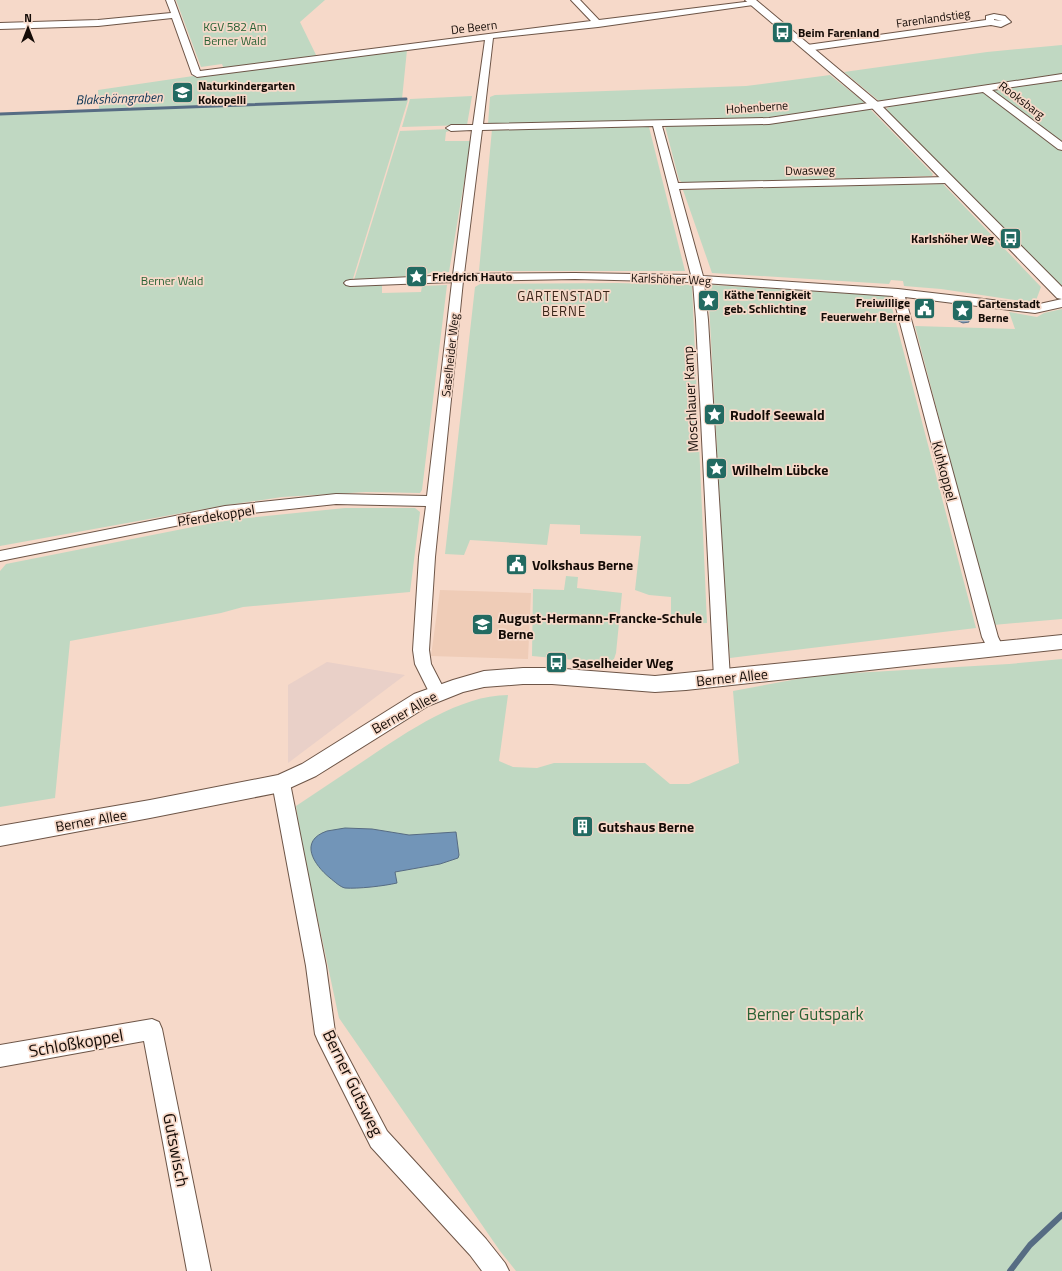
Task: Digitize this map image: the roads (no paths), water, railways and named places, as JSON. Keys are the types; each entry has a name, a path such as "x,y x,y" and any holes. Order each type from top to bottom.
{"street":[{"path":"0,26 98,23 175,15 170,0"},
{"path":"575,0 598,24"},
{"path":"752,1 875,105 947,180 1062,295"},
{"name":"De Beern","path":"175,15 197,74 304,59 598,24 752,1"},
{"name":"Farenlandstieg","path":"807,48 991,22"},
{"name":"Saselheider Weg","path":"438,693 423,664 421,650 427,557 458,278 489,38"},
{"name":"Hohenberne","path":"451,128 770,121 1062,77"},
{"name":"Rooksbarg","path":"985,89 1062,147"},
{"name":"Moschlauer Kamp","path":"656,124 698,279 702,320 712,536 722,678"},
{"name":"Dwasweg","path":"674,186 947,180"},
{"name":"Karlshöher Weg","path":"350,283 458,278 575,276 698,279 898,293 1035,309 1062,303"},
{"name":"Kuhkoppel","path":"898,293 986,624 996,649"},
{"name":"Pferdekoppel","path":"0,556 225,511 336,499 434,501"},
{"name":"Berner Allee","path":"0,836 150,809 281,783 309,770 401,711 438,693 460,685 484,679 523,676 552,676 655,684 1062,642"},
{"name":"Berner Gutsweg","path":"281,783 316,966 325,1034 379,1139 478,1247 496,1271"},
{"name":"Schloßkoppel","path":"0,1056 152,1029"},
{"name":"Gutswisch","path":"152,1029 199,1271"}],"water":[{"path":"961,309 967,313 969,322 963,323 954,319 953,313 956,310"},
{"path":"345,828 372,829 409,835 456,832 459,855 458,858 440,864 395,872 397,883 371,887 345,888 330,878 319,867 314,860 311,847 313,841 318,835 327,831"}],"waterway":[{"name":"Blakshörngraben","path":"0,114 406,99"},
{"path":"1010,1271 1030,1245 1062,1215"}],"place":[{"name":"Beim Farenland","path":"782,32"},
{"name":"Naturkindergarten Kokopelli","path":"183,92"},
{"name":"Karlshöher Weg","path":"1010,238"},
{"name":"Friedrich Hauto","path":"416,276"},
{"name":"Käthe Tennigkeit geb. Schlichting","path":"709,301"},
{"name":"Freiwillige Feuerwehr Berne","path":"925,309"},
{"name":"Gartenstadt Berne","path":"962,310"},
{"name":"Rudolf Seewald","path":"715,414"},
{"name":"Wilhelm Lübcke","path":"717,469"},
{"name":"Volkshaus Berne","path":"517,564"},
{"name":"August-Hermann-Francke-Schule Berne","path":"482,625"},
{"name":"Saselheider Weg","path":"556,662"},
{"name":"Gutshaus Berne","path":"582,826"}],"district":[{"name":"GARTENSTADT BERNE","path":"564,304"}],"park label":[{"name":"KGV 582 Am Berner Wald","path":"235,33"},
{"name":"Berner Wald","path":"172,280"},
{"name":"Berner Gutspark","path":"805,1014"}]}
